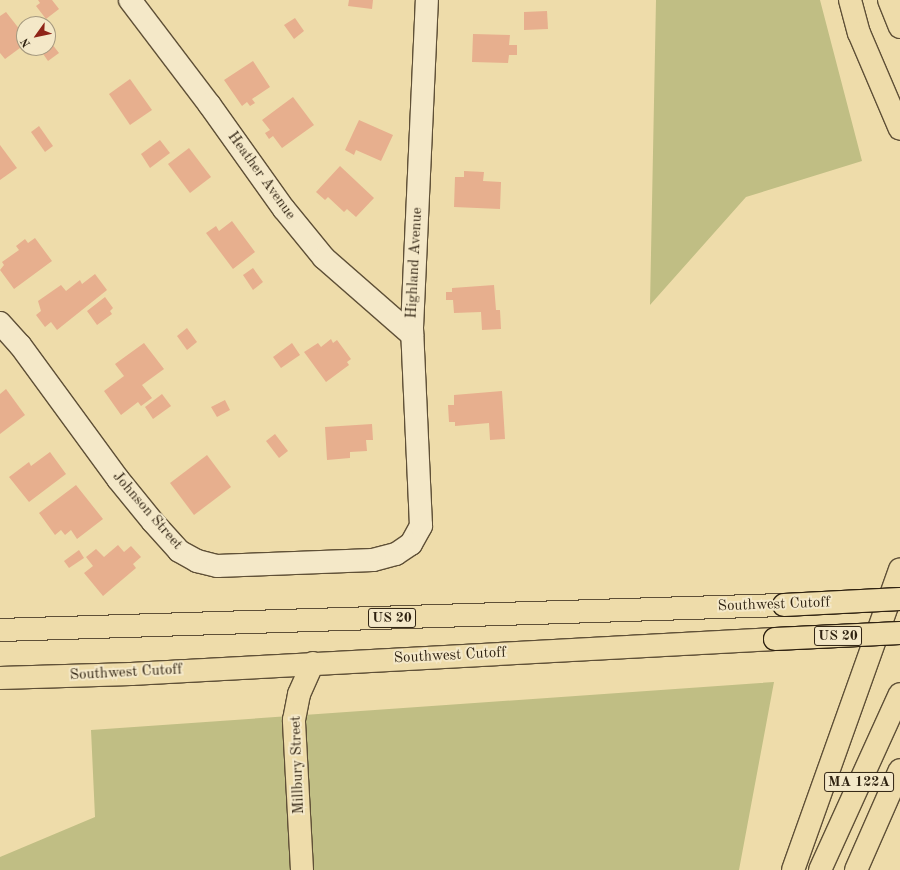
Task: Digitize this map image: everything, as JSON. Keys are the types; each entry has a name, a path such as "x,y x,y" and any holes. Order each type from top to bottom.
{"main road":[{"path":"850,0 859,33 900,130"},
{"path":"889,0 900,27"},
{"path":"793,870 900,570"},
{"name":"Southwest Cutoff","path":"0,630 784,605 900,599"},
{"name":"Southwest Cutoff","path":"0,678 131,674 313,663 900,633"},
{"name":"Millbury Street","path":"302,870 294,720 299,694 313,663"},
{"name":"MA 122A","path":"820,870 900,694"},
{"name":"MA 122A","path":"856,870 900,770"}],"street":[{"name":"Heather Avenue","path":"130,0 209,104 284,209 324,258 412,335"},
{"name":"Highland Avenue","path":"421,526 412,335 427,0"},
{"name":"Johnson Street","path":"0,323 20,345 118,479 153,522 179,551 197,561 217,566 373,560 396,554 411,544 421,526"}],"shaded area":[{"path":"656,0 820,0 862,161 746,197 650,305"},
{"path":"774,682 739,870 0,870 0,857 95,817 91,730"}],"building":[{"path":"38,0 52,0 59,9 50,16 44,16 36,6 40,3"},
{"path":"349,0 373,0 372,9 348,6"},
{"path":"547,11 548,29 524,30 524,12"},
{"path":"6,12 16,25 16,51 5,59 0,53 0,16"},
{"path":"295,18 304,31 294,39 284,25"},
{"path":"473,34 510,35 509,45 517,45 517,55 509,55 508,63 472,62"},
{"path":"45,56 55,56 48,61"},
{"path":"253,61 270,87 252,99 255,103 250,106 247,102 242,106 224,80"},
{"path":"130,79 152,110 130,125 109,94"},
{"path":"293,97 314,125 282,148 273,136 269,139 265,133 270,130 262,120"},
{"path":"359,120 393,135 381,161 356,150 354,155 345,150"},
{"path":"39,126 53,146 45,152 31,132"},
{"path":"160,140 170,153 150,168 141,154"},
{"path":"0,145 17,168 0,180"},
{"path":"189,148 211,177 190,193 168,164"},
{"path":"340,166 374,198 356,217 347,209 344,212 328,197 325,200 316,192"},
{"path":"464,171 484,172 483,181 501,182 500,209 454,207 455,177 464,177"},
{"path":"232,221 255,252 233,269 206,233 216,226 219,231"},
{"path":"35,238 52,261 14,289 0,270 4,265 2,262 19,250 16,246 25,239 28,243"},
{"path":"253,268 263,282 253,290 243,275"},
{"path":"95,274 107,290 57,330 51,322 45,327 36,315 41,311 38,301 61,285 66,291 80,280 82,284"},
{"path":"494,285 496,310 500,310 501,329 482,330 481,312 454,313 453,300 446,300 446,292 452,292 452,288"},
{"path":"105,297 113,308 110,311 112,314 97,325 87,311"},
{"path":"187,328 197,342 187,350 177,336"},
{"path":"331,339 333,343 337,340 351,359 347,362 349,365 326,382 304,352 318,343 321,347"},
{"path":"144,343 164,369 142,385 152,398 141,406 138,402 121,415 104,391 124,376 115,364"},
{"path":"292,343 300,355 281,368 273,357"},
{"path":"6,389 25,415 0,434 0,394"},
{"path":"502,391 505,439 490,440 489,423 455,426 455,422 449,422 448,405 454,405 454,395"},
{"path":"162,394 171,406 153,419 145,407"},
{"path":"225,400 230,410 217,417 211,407"},
{"path":"372,424 373,440 366,440 367,451 350,452 350,458 327,460 325,427"},
{"path":"275,434 288,451 279,458 266,441"},
{"path":"50,452 66,474 29,502 9,477 29,462 31,466"},
{"path":"207,455 231,487 194,515 170,483"},
{"path":"76,485 103,519 77,539 71,530 65,535 61,530 55,535 39,513"},
{"path":"118,545 124,552 131,546 141,557 133,564 136,568 103,596 84,573 93,566 86,557 96,549 104,557"},
{"path":"79,550 84,558 69,568 64,561"}]}
